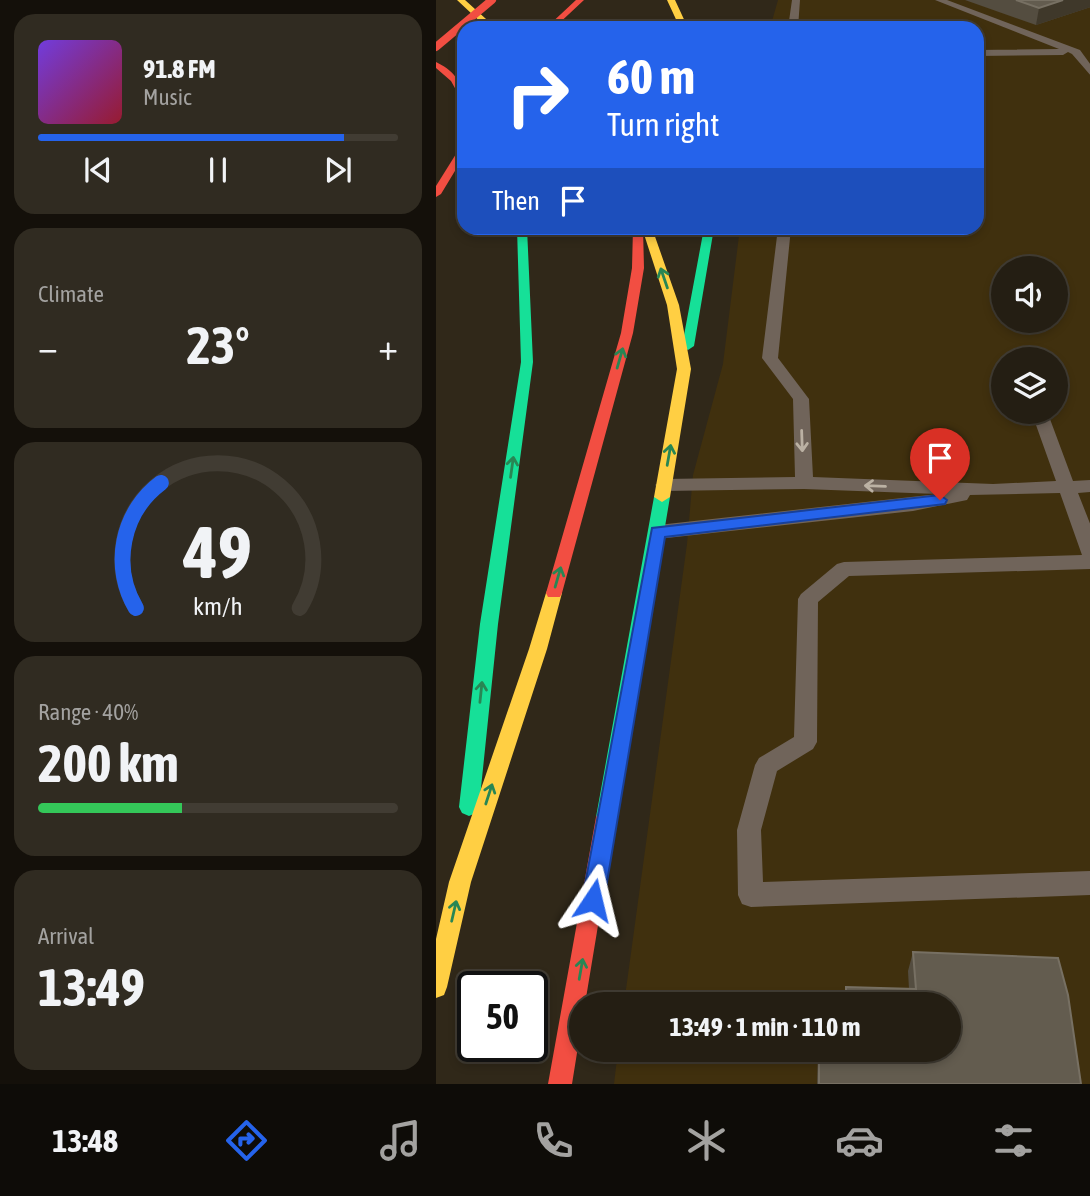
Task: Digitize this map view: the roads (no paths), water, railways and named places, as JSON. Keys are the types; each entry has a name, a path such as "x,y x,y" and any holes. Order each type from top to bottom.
{"main road":[{"path":"461,0 484,21"},
{"path":"467,21 492,0"},
{"path":"558,21 580,0"},
{"path":"672,0 681,21"},
{"path":"436,47 457,29"},
{"path":"436,64 457,85"},
{"path":"436,194 457,160"},
{"path":"460,882 489,625 527,362 522,235"},
{"path":"436,987 460,882 538,649 627,333 638,268 638,235"},
{"path":"649,235 673,305 684,369"},
{"path":"560,1084 708,235"}],"lane":[{"path":"794,21 796,0"},
{"path":"939,0 1076,52 1090,73"},
{"path":"984,53 1076,52 1090,49"},
{"path":"783,235 770,358 801,399 804,483"},
{"path":"1044,424 1090,554"},
{"path":"664,485 804,483 993,490 1090,486"},
{"path":"658,532 913,505 993,490"},
{"path":"1090,562 844,569 808,599 805,742 767,765 749,830 751,895 1090,883"}]}
